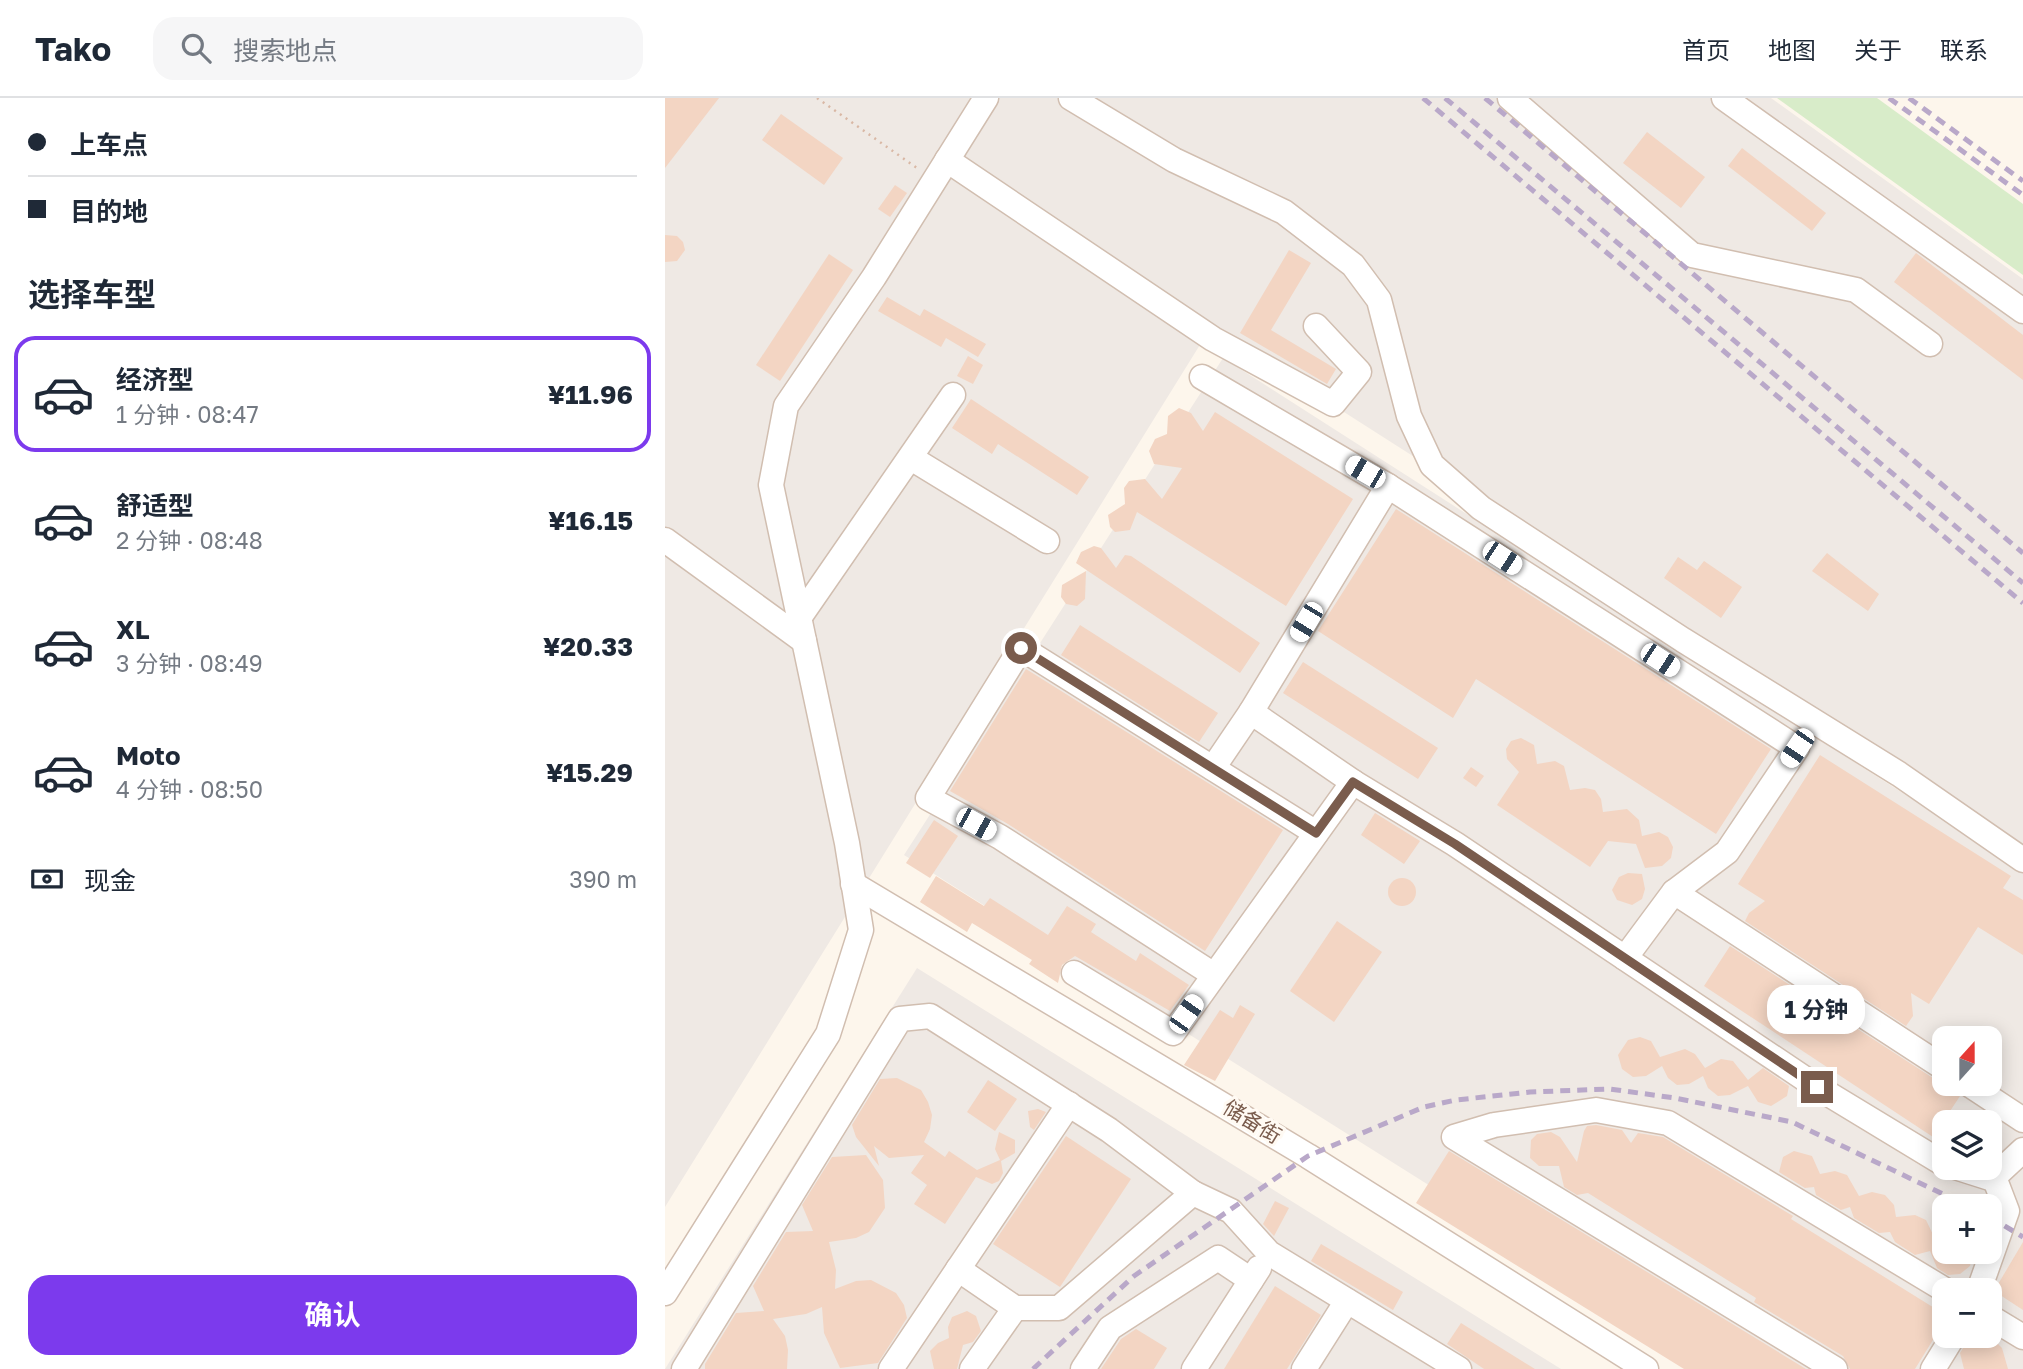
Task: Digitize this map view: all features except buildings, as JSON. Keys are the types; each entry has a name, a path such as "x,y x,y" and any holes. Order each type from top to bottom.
{"street":[{"path":"665,1293 828,1034 860,930 853,884 771,485 786,406 874,277 986,98"},
{"path":"1071,98 1174,160 1284,212 1353,265 1379,300 1409,416 1433,465 1481,508 1683,640 1899,774 2023,860"},
{"path":"1510,98 1692,255 1856,290 1930,344"},
{"path":"1724,98 2023,311"},
{"path":"941,170 1213,339 1333,404 1359,372 1316,326"},
{"path":"1202,377 1388,486 1797,748 1727,852 1674,892 1625,958"},
{"path":"801,629 953,395"},
{"path":"911,458 1047,541"},
{"path":"1213,768 1251,712 1388,486"},
{"path":"665,540 801,629"},
{"path":"1214,975 1000,837 928,798 1021,648 1316,833"},
{"path":"1251,712 1353,782 1455,844 1817,1087 1932,1157"},
{"path":"1074,972 1173,1033 1353,782"},
{"name":"储备街","path":"853,884 1308,1156 1646,1369"},
{"path":"1674,892 1932,1060"},
{"path":"684,1369 899,1019 930,1016 1069,1104 1193,1193 1231,1211 1269,1252 1459,1369"},
{"path":"1987,1096 2023,1120"},
{"path":"891,1369 1069,1104"},
{"path":"1835,1369 1454,1137 1494,1125 1596,1110 1668,1123 1932,1282"},
{"path":"2002,1170 2023,1150"},
{"path":"1983,1278 2007,1210 1996,1180"},
{"path":"958,1269 1015,1308 1059,1308 1193,1193"},
{"path":"1194,1369 1269,1252"},
{"path":"1083,1369 1110,1328 1218,1258 1251,1280"},
{"path":"1304,1369 1347,1301"},
{"path":"972,1369 1015,1308"},
{"path":"2002,1324 2023,1337"},
{"path":"1933,1369 1946,1348"}],"path":[{"path":"817,98 941,170"}],"shaded area":[{"path":"665,98 1771,98 2023,279 2023,846 1211,327 665,1207"},
{"path":"1223,358 2023,870 2023,1369 1721,1369 904,855"},
{"path":"917,968 1561,1369 665,1369"}],"green space":[{"path":"1777,98 1877,98 2023,204 2023,275"}],"railway":[{"path":"1423,98 2023,603"},
{"path":"1445,98 2023,583"},
{"path":"1485,98 2023,553"},
{"path":"1889,98 2023,195"},
{"path":"1909,98 2023,181"},
{"path":"1033,1369 1134,1276 1308,1156 1424,1107 1456,1100 1530,1092 1610,1089 1675,1098 1792,1122 1943,1194"},
{"path":"2002,1224 2023,1237"}],"route":[{"path":"1021,648 1316,833 1353,782 1455,844 1817,1087"}]}
